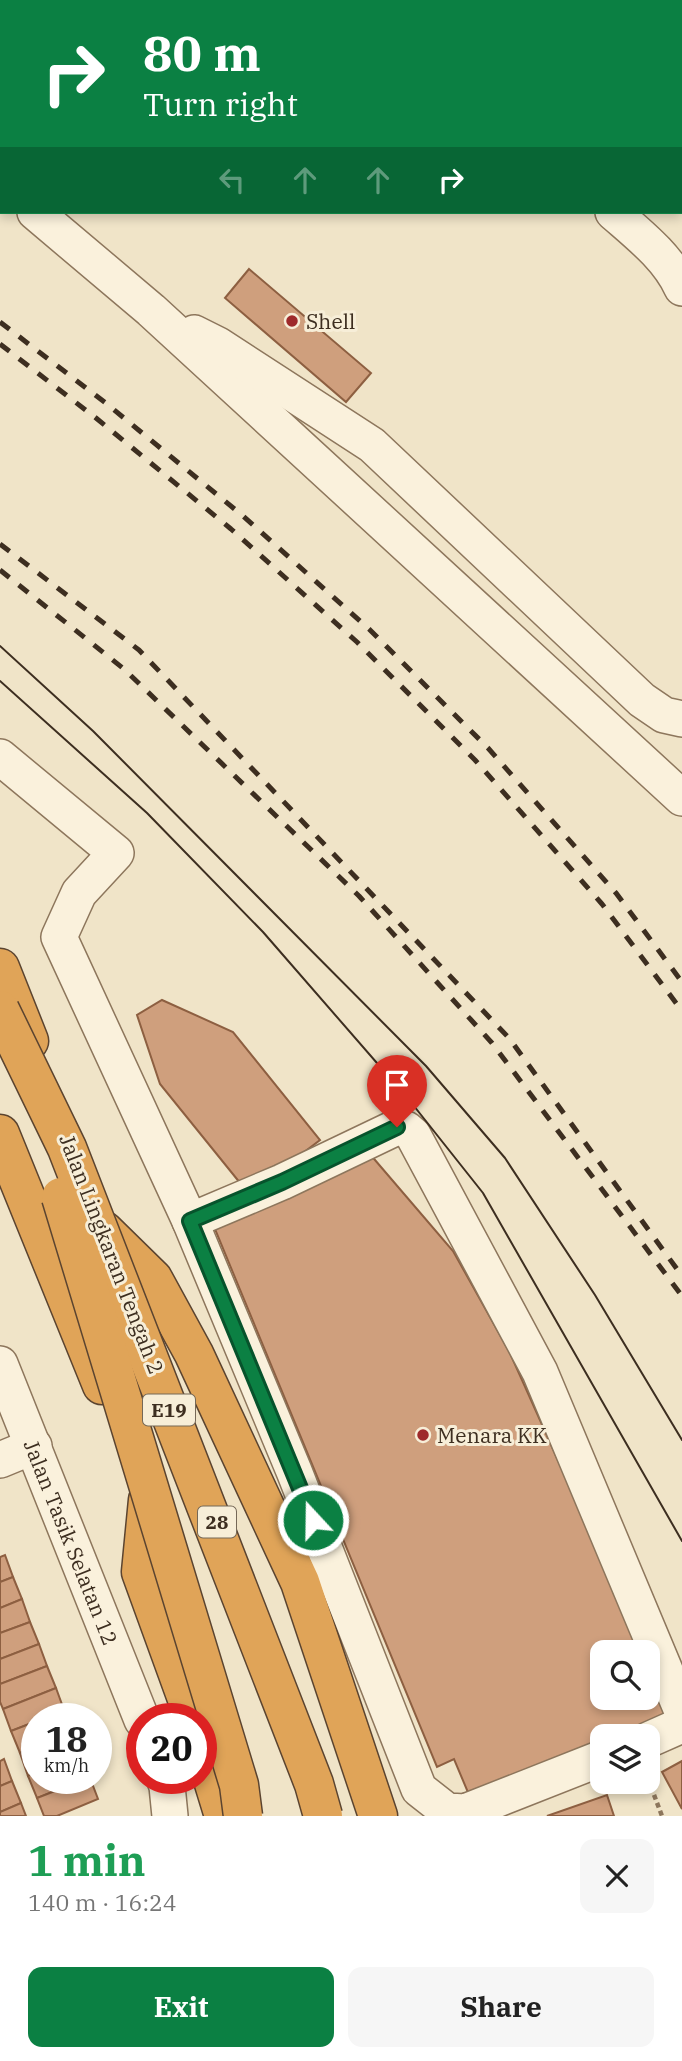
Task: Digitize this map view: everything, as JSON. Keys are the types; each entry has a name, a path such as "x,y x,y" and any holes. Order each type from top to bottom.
{"highway":[{"name":"Jalan Lingkaran Tengah 2","path":"0,968 229,1555 324,1816"},
{"name":"E19","path":"0,1010 67,1148 314,1784 324,1816"},
{"name":"E19","path":"0,1057 48,1154 235,1772 243,1816"},
{"path":"3,1147 148,1500 259,1816"},
{"path":"104,1231 153,1279 200,1367 300,1582 376,1811"},
{"path":"148,1500 141,1572 189,1703"},
{"path":"217,1793 224,1816"}],"street":[{"path":"37,214 151,310 682,798"},
{"path":"615,214 650,245 676,275 682,288"},
{"path":"151,310 218,345 372,445 642,700 664,715 682,719"},
{"path":"0,757 116,853 79,893 59,937 190,1221 294,1471 418,1788 447,1811 465,1812 590,1763"},
{"path":"190,1221 282,1182 397,1127 414,1135 540,1372 682,1711"},
{"name":"Jalan Tasik Selatan 12","path":"0,1364 135,1703"},
{"path":"0,1460 34,1446"},
{"path":"660,1735 675,1728 682,1721"},
{"path":"376,1811 418,1788"},
{"path":"168,1794 170,1816"}],"path":[{"path":"654,1794 662,1816"}],"building":[{"path":"249,269 371,373 346,402 225,298"},
{"path":"162,1000 233,1032 320,1140 249,1194 160,1084 137,1015"},
{"name":"Menara KK","path":"369,1153 453,1251 509,1351 639,1640 590,1640 590,1710 660,1710 660,1686 674,1717 657,1724 590,1724 590,1752 472,1802 454,1759 437,1767 210,1217"},
{"path":"5,1555 13,1577 0,1582 0,1557"},
{"path":"13,1577 22,1599 0,1608 0,1582"},
{"path":"22,1599 30,1622 0,1633 0,1608"},
{"path":"30,1622 39,1644 0,1659 0,1633"},
{"path":"39,1644 47,1666 0,1684 0,1659"},
{"path":"47,1666 56,1688 3,1709 0,1702 0,1684"},
{"path":"56,1688 61,1703 21,1703 21,1727 11,1731 3,1709"},
{"path":"21,1727 21,1753 20,1753 11,1731"},
{"path":"4,1759 12,1781 0,1786 0,1761"},
{"path":"682,1761 682,1809 662,1772"},
{"path":"12,1781 21,1803 0,1812 0,1786"},
{"path":"47,1794 96,1794 98,1799 57,1816 44,1816 37,1798"},
{"path":"607,1795 614,1816 547,1816"},
{"path":"21,1803 26,1816 0,1816 0,1812"}],"tram line":[{"path":"0,646 93,731 426,1066 505,1158 595,1295 682,1440"},
{"path":"0,681 147,813 263,932 410,1101 483,1193 682,1541"}],"railway":[{"path":"0,322 107,404 243,516 369,629 488,748 616,893 682,982"},
{"path":"0,344 96,418 231,529 357,642 475,760 602,904 682,1011"},
{"path":"0,544 139,650 509,1038 682,1276"},
{"path":"0,570 124,669 359,896 492,1043 682,1296"}],"place":[{"name":"Shell","path":"292,321"},
{"name":"Menara KK","path":"423,1435"}],"route":[{"path":"313,1520 190,1221 282,1182 397,1127"}]}
